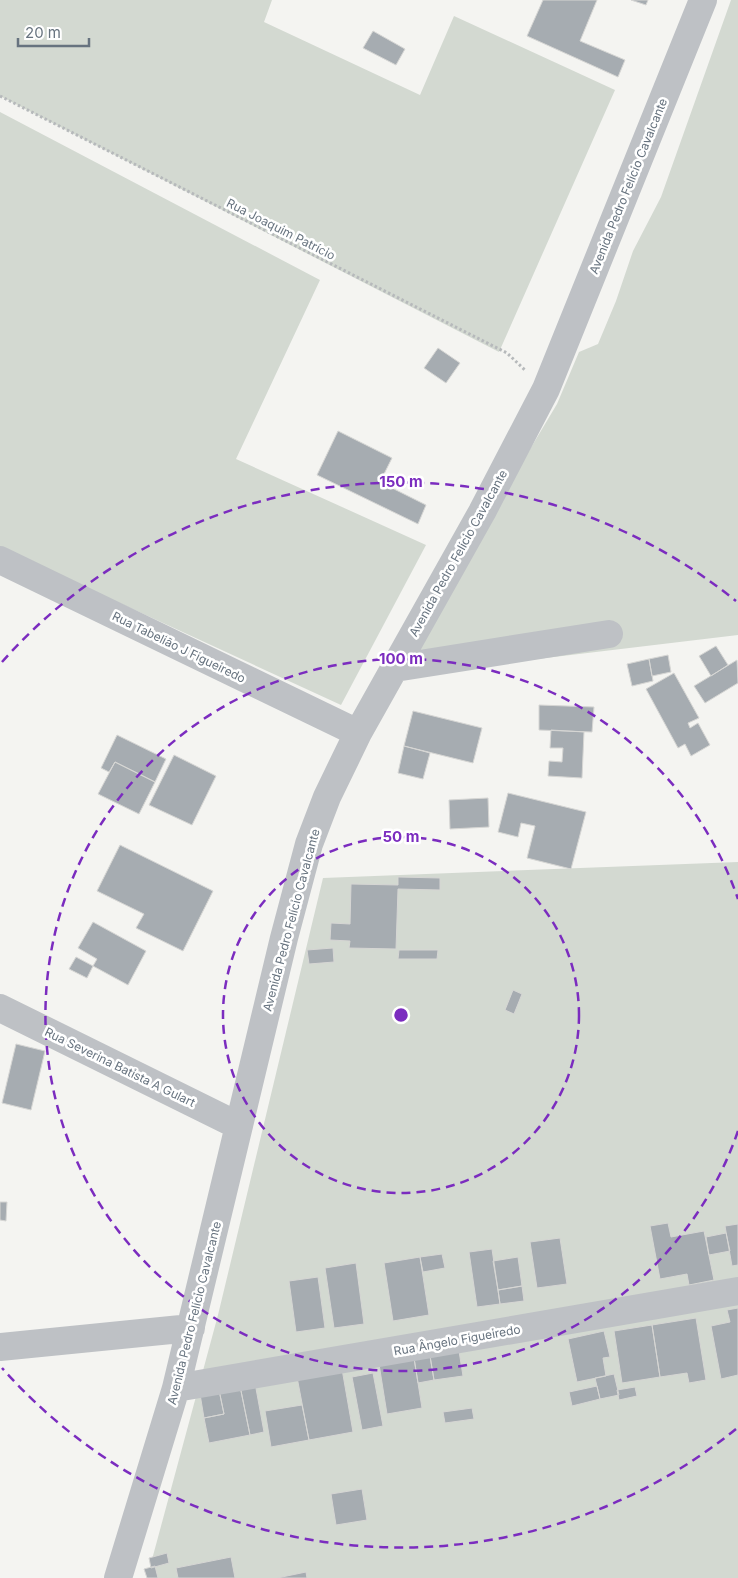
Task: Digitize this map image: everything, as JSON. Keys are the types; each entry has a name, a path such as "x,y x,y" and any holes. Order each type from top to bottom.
{"street":[{"name":"Avenida Pedro Felício Cavalcante","path":"118,1578 176,1388 309,844 327,797 358,733 482,512 546,389 700,1"},
{"name":"Rua Tabelião J Figueiredo","path":"0,560 358,733"},
{"path":"395,668 609,634"},
{"name":"Rua Severina Batista A Gulart","path":"0,1008 239,1126"},
{"name":"Rua Ângelo Figueiredo","path":"176,1388 738,1291"},
{"path":"0,1347 191,1328"}],"path":[{"name":"Rua Joaquim Patrício","path":"0,96 507,353 546,389"}],"shaded area":[{"path":"0,0 272,0 264,22 420,95 454,16 615,90 499,352 0,96"},
{"path":"731,0 738,0 738,635 404,675 505,491 557,404 579,352 598,344 616,301 633,251 661,197"},
{"path":"0,112 320,280 236,459 426,545 341,705 0,548"},
{"path":"738,862 738,1578 147,1578 218,1315 323,878"}],"building":[{"path":"543,0 597,0 580,41 625,60 618,77 527,36"},
{"path":"631,0 648,0 646,5"},
{"path":"373,31 405,49 396,65 363,48"},
{"path":"438,348 460,363 446,383 424,368"},
{"path":"338,431 392,458 380,482 426,505 418,524 317,475"},
{"path":"716,646 728,665 711,676 699,656"},
{"path":"668,655 671,672 652,676 649,659"},
{"path":"649,659 653,681 632,686 627,664"},
{"path":"737,660 738,683 705,703 694,686"},
{"path":"674,673 699,718 688,723 690,728 698,723 710,745 691,756 685,744 678,748 646,689"},
{"path":"539,705 594,707 592,732 539,730"},
{"path":"413,711 482,728 473,763 404,746"},
{"path":"551,730 584,732 582,778 548,776 549,761 562,762 563,748 550,748"},
{"path":"117,735 166,759 155,782 115,762 109,772 101,768"},
{"path":"404,746 430,753 423,779 398,773"},
{"path":"174,755 216,776 192,825 149,805"},
{"path":"115,762 155,782 139,814 98,794"},
{"path":"508,793 586,812 571,869 527,858 535,826 521,823 518,837 498,832"},
{"path":"488,798 489,827 450,829 449,800"},
{"path":"120,845 213,891 183,951 136,928 144,914 97,891"},
{"path":"398,877 440,878 440,890 398,889 396,949 349,948 350,941 330,940 331,923 350,924 351,884 398,885"},
{"path":"93,922 146,951 128,985 93,966 97,959 78,948"},
{"path":"333,948 334,962 309,964 307,950"},
{"path":"399,950 438,950 437,959 398,959"},
{"path":"76,957 93,966 87,978 69,969"},
{"path":"513,990 522,994 514,1014 505,1010"},
{"path":"16,1044 45,1051 31,1110 2,1103"},
{"path":"0,1202 7,1202 6,1221 0,1220"},
{"path":"668,1223 671,1237 704,1231 714,1280 689,1285 687,1274 660,1279 650,1226"},
{"path":"738,1224 738,1265 732,1266 725,1226"},
{"path":"726,1233 730,1251 709,1255 706,1237"},
{"path":"560,1238 567,1284 537,1288 530,1242"},
{"path":"492,1249 500,1304 477,1307 469,1252"},
{"path":"442,1254 445,1268 423,1272 420,1257"},
{"path":"420,1257 429,1315 393,1321 384,1263"},
{"path":"518,1257 522,1286 498,1290 493,1261"},
{"path":"356,1263 364,1324 334,1328 325,1268"},
{"path":"318,1277 325,1328 296,1332 289,1281"},
{"path":"522,1286 524,1301 500,1304 498,1290"},
{"path":"738,1308 738,1375 721,1379 711,1326 730,1322 727,1310"},
{"path":"696,1318 706,1380 689,1383 687,1373 660,1377 652,1325"},
{"path":"652,1325 660,1377 622,1383 614,1331"},
{"path":"604,1331 610,1357 603,1358 606,1376 577,1382 568,1339"},
{"path":"459,1351 463,1376 434,1380 430,1356"},
{"path":"430,1356 434,1380 418,1383 414,1358"},
{"path":"414,1358 422,1408 387,1414 379,1364"},
{"path":"342,1369 353,1432 309,1440 297,1377"},
{"path":"373,1373 383,1426 362,1430 352,1377"},
{"path":"614,1374 619,1395 600,1399 595,1378"},
{"path":"255,1383 264,1432 250,1435 240,1386"},
{"path":"240,1386 250,1435 209,1443 204,1418 224,1414 219,1390"},
{"path":"597,1386 600,1399 572,1406 569,1392"},
{"path":"635,1387 637,1396 619,1400 617,1390"},
{"path":"219,1390 224,1414 204,1418 200,1394"},
{"path":"302,1405 309,1440 271,1447 265,1411"},
{"path":"472,1408 474,1419 445,1423 443,1412"},
{"path":"362,1489 367,1520 336,1525 331,1494"},
{"path":"167,1553 169,1563 151,1568 149,1558"},
{"path":"231,1557 235,1578 178,1578 176,1568"},
{"path":"155,1566 158,1578 147,1578 144,1569"},
{"path":"306,1572 307,1578 277,1578"}]}
